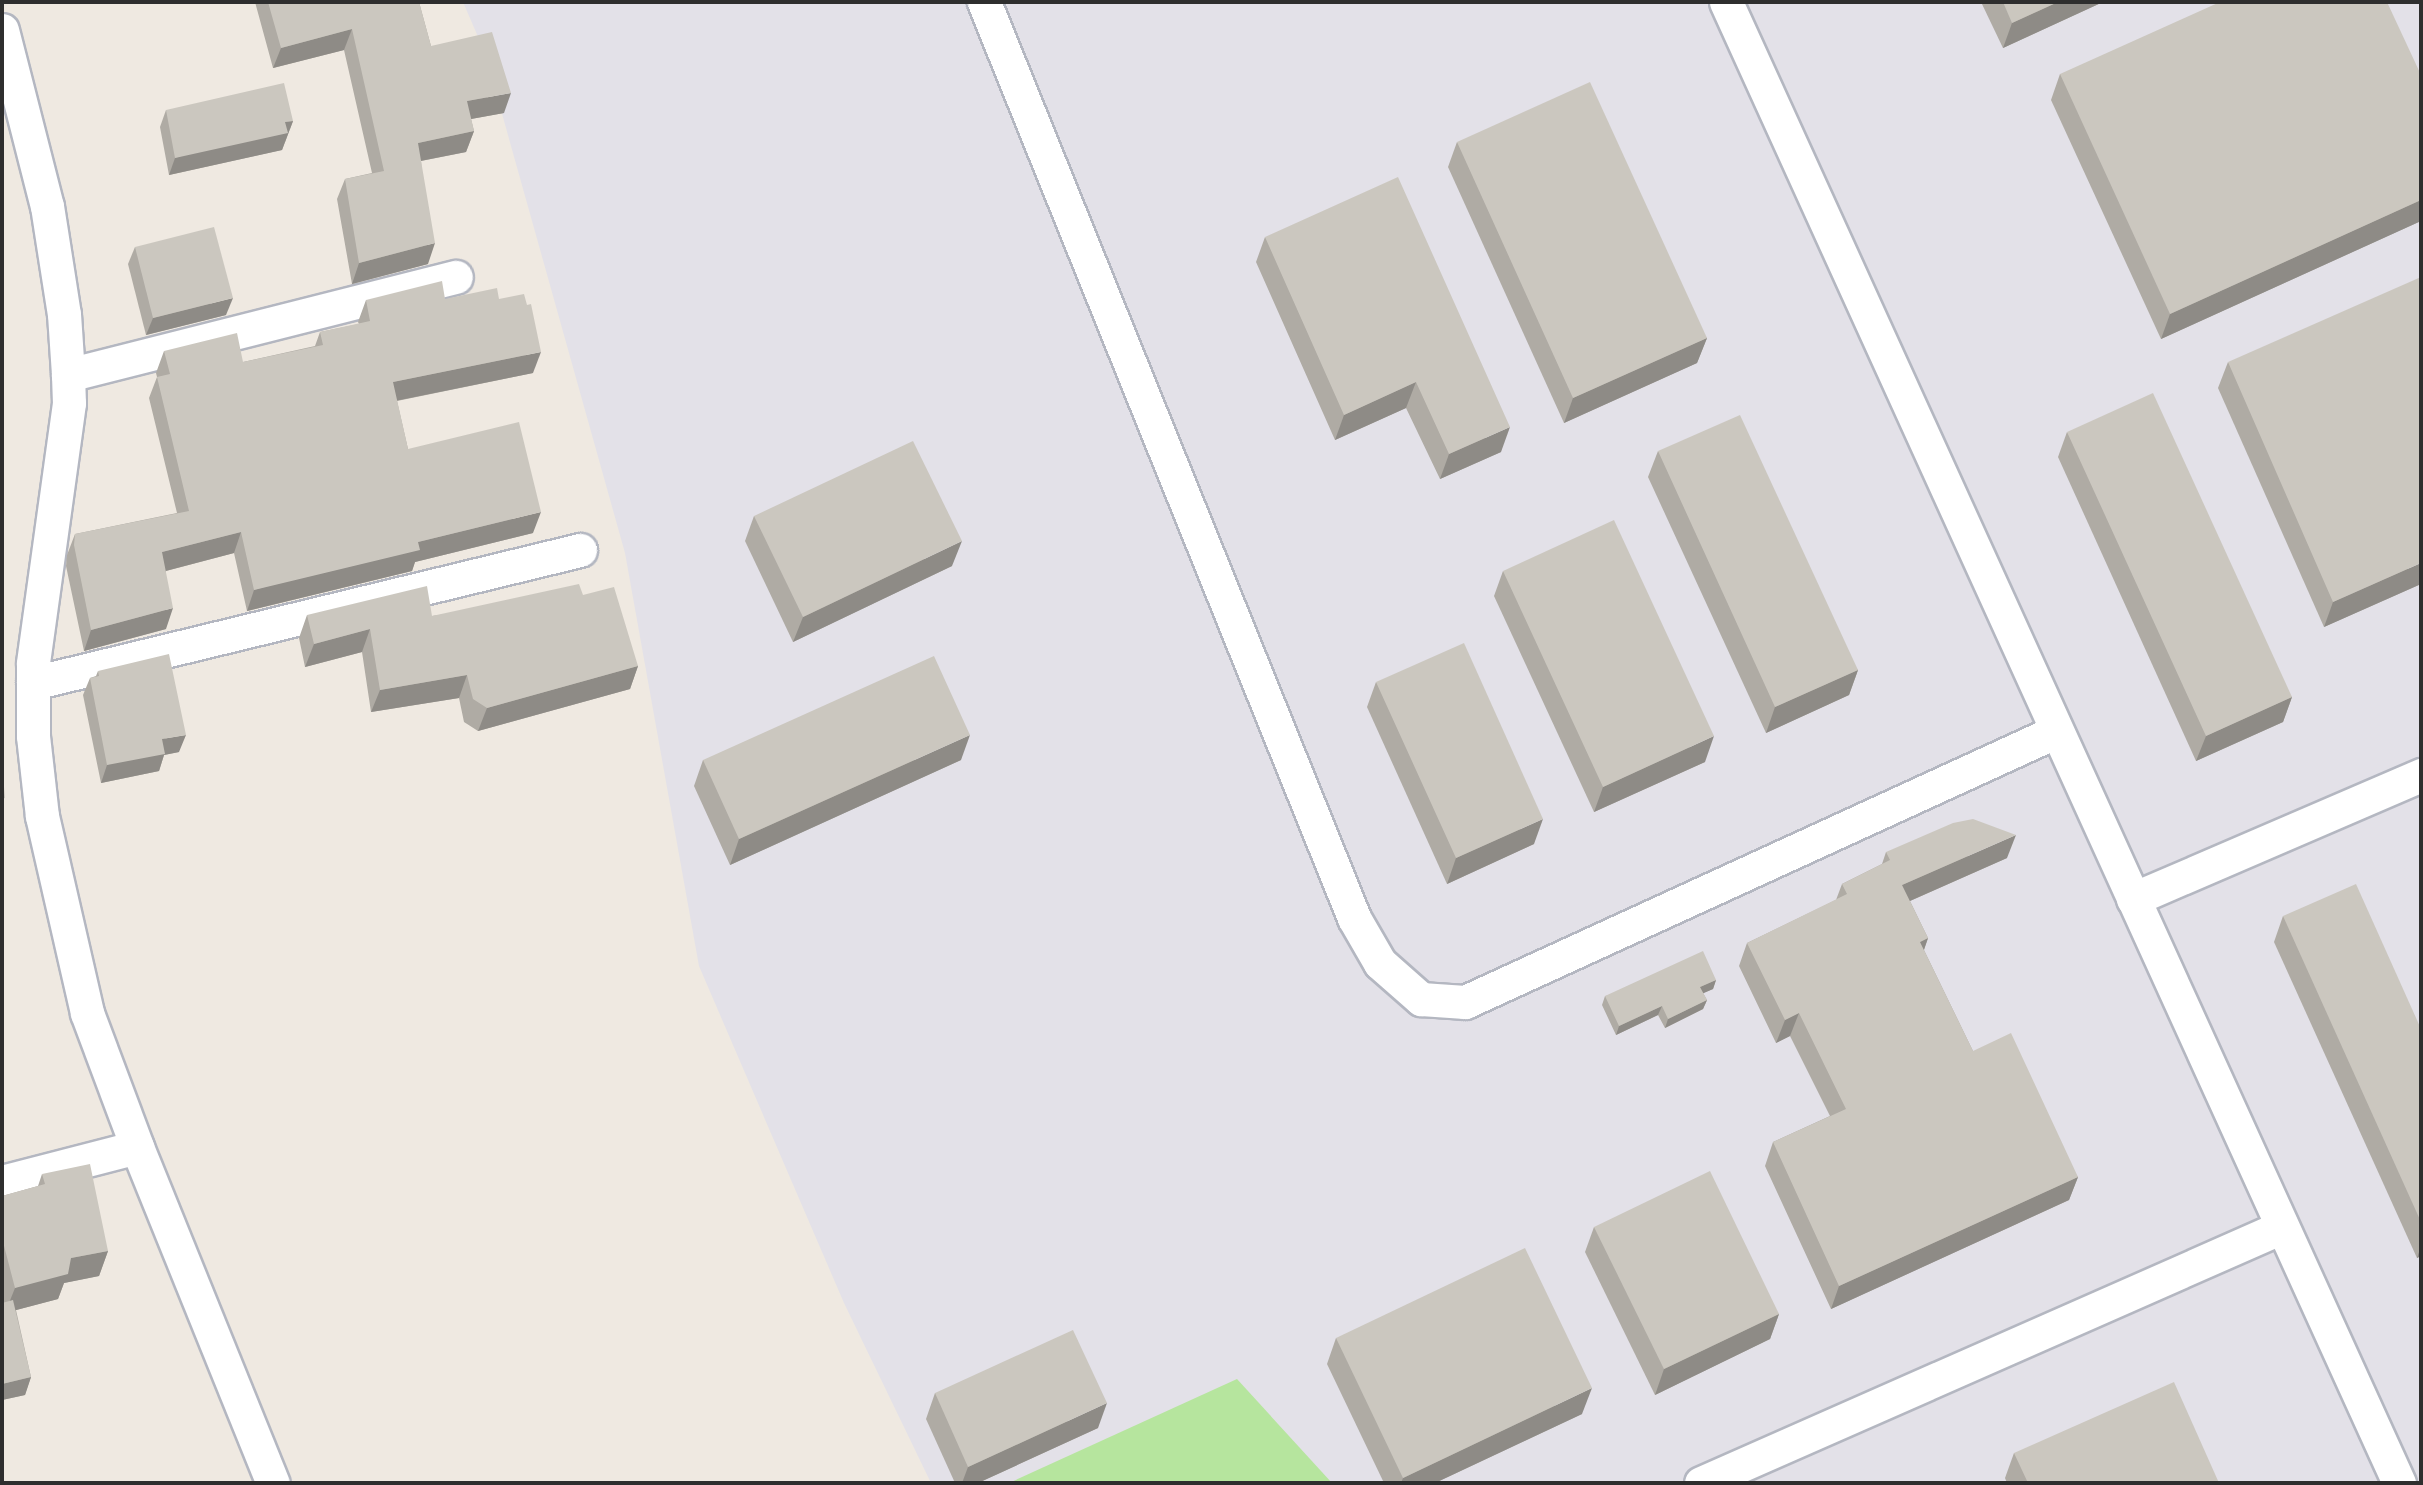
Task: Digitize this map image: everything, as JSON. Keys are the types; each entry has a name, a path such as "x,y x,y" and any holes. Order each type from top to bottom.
{"street":[{"path":"984,2 1354,918 1380,962 1421,999 1465,1002 2057,731"},
{"path":"1726,2 2399,1483"},
{"path":"2,30 47,206 65,314 69,404 33,664 33,736 43,816 87,1013 136,1147 273,1483"},
{"path":"68,375 456,277"},
{"path":"33,683 580,550"},
{"path":"2133,900 2421,775"},
{"path":"2,1182 136,1147"},
{"path":"1701,1483 2282,1227"}],"shaded area":[{"path":"463,2 2421,2 2421,1483 931,1483 844,1303 699,966 625,553 485,53"}],"green space":[{"path":"1237,1379 1332,1483 1009,1483"}],"building":[{"path":"268,2 419,2 431,46 492,32 511,93 467,101 474,131 418,143 435,243 359,263 345,179 384,171 352,29 281,48"},
{"path":"2003,2 2058,2 2012,23"},
{"path":"2220,2 2387,2 2421,75 2421,200 2170,314 2060,74"},
{"path":"1590,82 1707,338 1573,398 1457,142"},
{"path":"284,83 293,121 285,122 288,133 175,158 166,110"},
{"path":"1398,177 1510,427 1449,454 1416,382 1344,415 1265,237"},
{"path":"214,227 233,298 153,318 135,247"},
{"path":"2421,277 2421,563 2333,602 2228,362"},
{"path":"442,281 445,299 497,288 499,299 524,294 527,305 531,304 541,352 393,382 408,449 519,422 541,512 418,542 420,550 254,590 241,532 162,552 173,608 91,630 74,545 75,534 189,511 157,377 170,374 164,351 237,333 243,362 323,345 320,332 370,321 366,300"},
{"path":"2153,393 2292,697 2206,736 2067,432"},
{"path":"1740,415 1858,670 1775,707 1658,451"},
{"path":"913,441 962,541 803,617 754,516"},
{"path":"1614,520 1714,736 1603,787 1503,571"},
{"path":"579,584 583,595 614,587 638,666 487,708 473,699 467,675 380,690 370,629 314,644 307,615 427,586 432,616"},
{"path":"1464,643 1543,819 1456,858 1376,682"},
{"path":"169,654 186,735 162,739 165,754 107,765 90,678 99,676 98,671"},
{"path":"934,656 970,735 739,839 703,760"},
{"path":"2,766 5,798 2,799"},
{"path":"1973,819 2016,835 1902,885 1928,938 1920,942 1973,1051 2011,1033 2078,1177 1839,1286 1773,1142 1846,1109 1799,1013 1785,1020 1747,943 1847,894 1842,884 1890,860 1886,852 1953,823"},
{"path":"2356,884 2421,1029 2421,1222 2283,916"},
{"path":"1703,951 1716,980 1700,987 1707,1000 1668,1019 1662,1006 1619,1026 1605,996"},
{"path":"90,1164 108,1251 71,1258 68,1274 15,1288 2,1238 2,1196 45,1184 42,1174"},
{"path":"1710,1171 1779,1314 1664,1369 1594,1227"},
{"path":"1525,1248 1592,1388 1403,1478 1336,1338"},
{"path":"13,1300 31,1377 2,1384 2,1303"},
{"path":"1073,1330 1107,1403 968,1467 935,1393"},
{"path":"2174,1382 2219,1483 2028,1483 2014,1453"}]}
